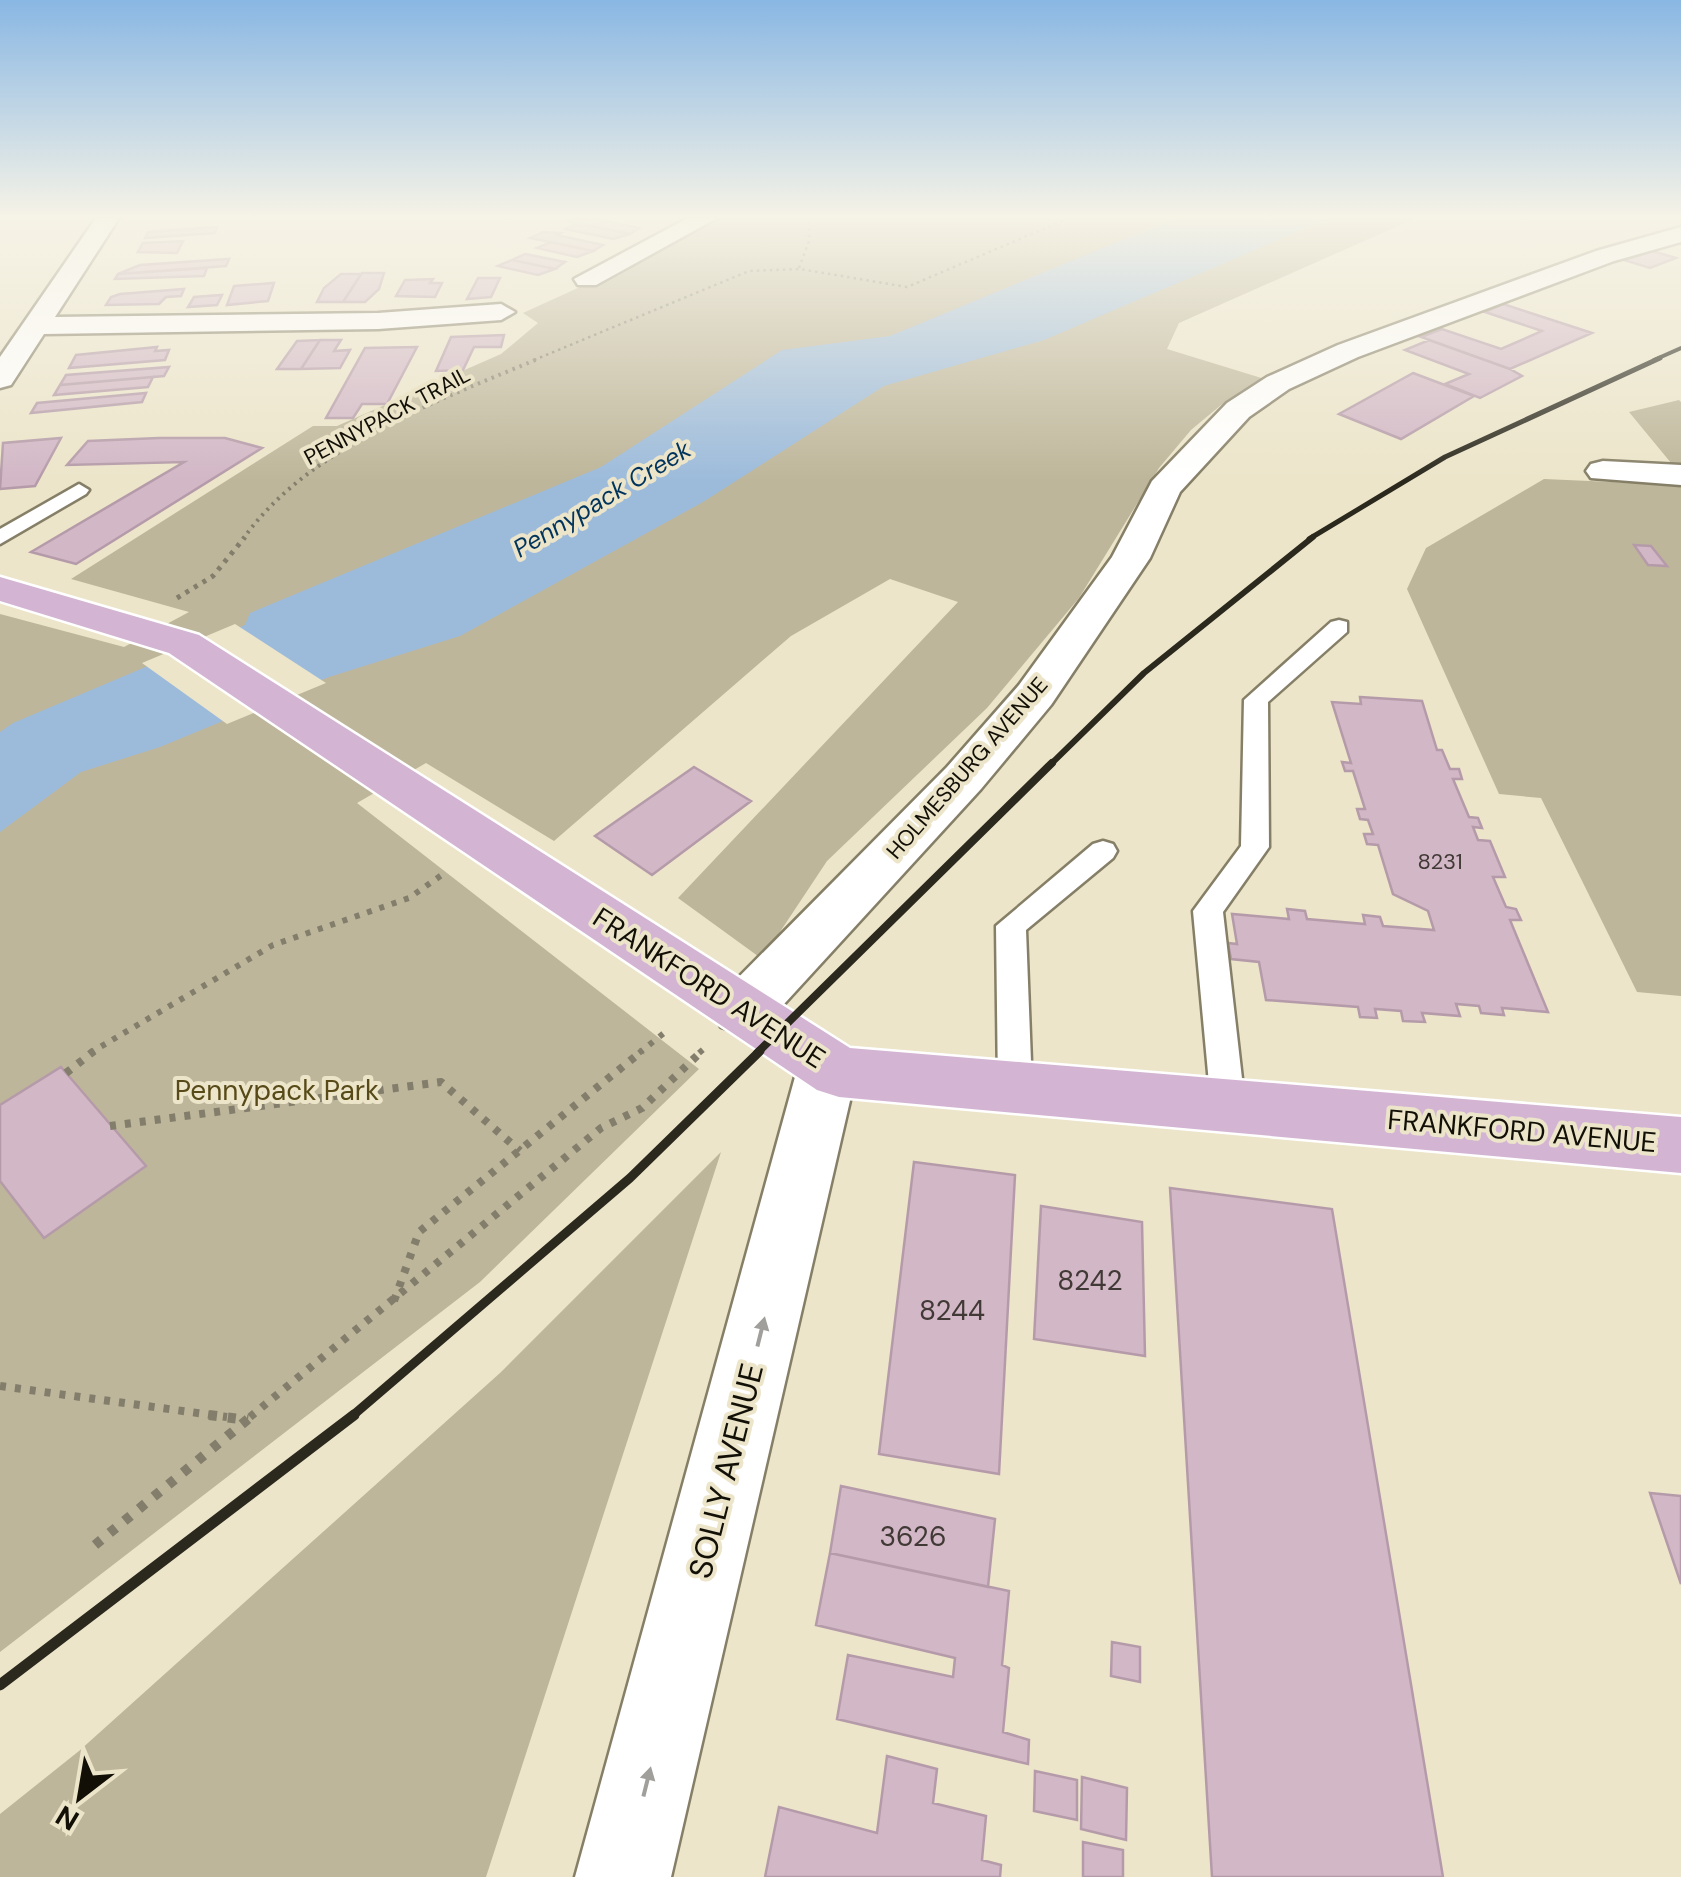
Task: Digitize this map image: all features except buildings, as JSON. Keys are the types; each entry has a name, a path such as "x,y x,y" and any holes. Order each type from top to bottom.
{"main road":[{"name":"FRANKFORD AVENUE","path":"0,590 184,644 742,1011 828,1066 851,1074 1681,1145"}],"street":[{"path":"0,378 20,332 46,306"},
{"name":"HOLMESBURG AVENUE","path":"742,1011 964,778 1035,696 1132,558 1164,488 1238,410 1278,384 1348,351 1469,306"},
{"path":"20,332 378,321 502,312"},
{"path":"1603,471 1681,475"},
{"name":"SOLLY AVENUE","path":"624,1877 828,1066"}],"lane":[{"path":"0,538 80,490"},
{"path":"0,520 23,524"},
{"path":"1228,1105 1208,911 1256,847 1256,700 1339,627"},
{"path":"1014,1088 1011,926 1103,851"}],"path":[{"name":"PENNYPACK TRAIL","path":"171,600 204,584 225,566 258,517 282,491 422,409 667,306"},
{"path":"66,1073 82,1058 273,945 408,898 447,871"},
{"path":"95,1545 602,1128 642,1108 742,1011"},
{"path":"394,1302 418,1232 668,1029"},
{"path":"110,1126 441,1082 520,1151"},
{"path":"0,1386 248,1420"}],"green space":[{"name":"Pennypack Park","path":"539,306 1218,306 1179,323 1167,349 1268,380 1221,405 1191,430 1159,468 1079,598 987,708 827,861 762,959 678,898 958,602 890,579 791,636 554,841 426,763 357,803 699,1069 480,1282 0,1652 0,614 124,647 189,612 71,579 313,426 337,426 501,354 538,323 523,313"},
{"path":"1679,400 1681,470 1676,469 1629,412"},
{"path":"1544,479 1681,485 1681,996 1637,992 1541,798 1499,794 1407,589 1426,548"},
{"path":"721,1152 486,1877 0,1877 0,1814 79,1751 500,1373"}],"water":[{"name":"Pennypack Creek","path":"963,306 1125,306 1044,340 884,386 703,502 460,636 329,677 160,747 81,772 0,832 0,732 13,723 245,625 250,613 601,467 782,350 890,336"}],"pier":[{"path":"235,624 326,683 227,724 142,663"}],"railway":[{"path":"1654,360 1681,348"},
{"path":"1309,539 1445,457 1660,358"},
{"path":"1049,766 1144,673 1313,537"},
{"path":"757,1053 1052,763"},
{"path":"351,1417 630,1178 760,1051"},
{"path":"0,1685 354,1415"}]}
